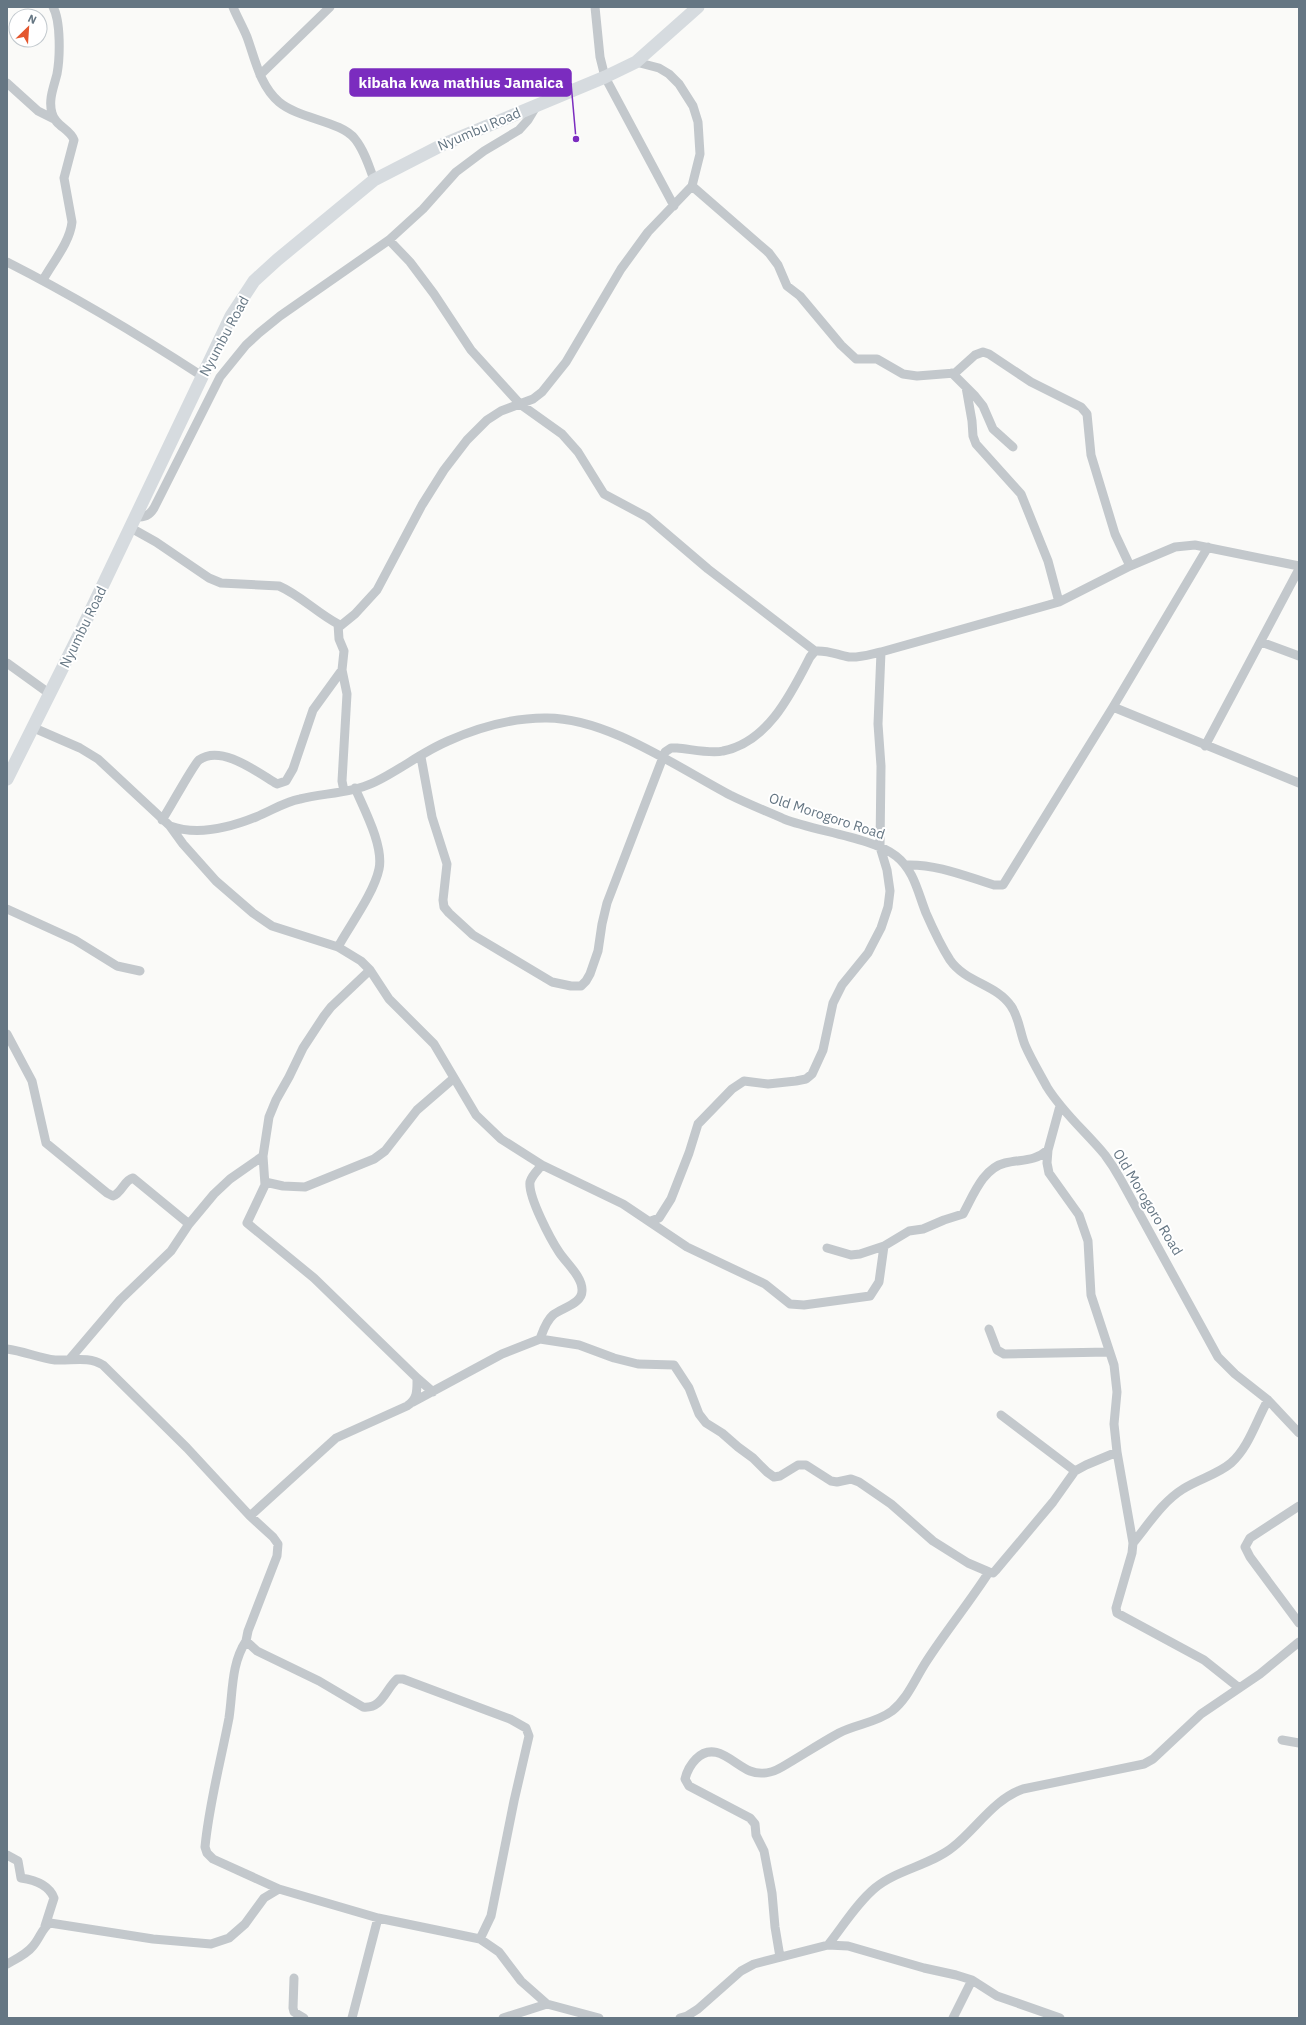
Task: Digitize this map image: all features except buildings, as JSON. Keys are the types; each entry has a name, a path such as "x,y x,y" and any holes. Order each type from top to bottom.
{"street":[{"path":"53,7 57,20 59,53 51,102 54,119"},
{"path":"233,7 246,36 260,75 269,91 279,102 304,116 343,129 354,137 361,148 374,180"},
{"path":"260,75 330,7"},
{"path":"595,7 600,57 605,77 674,206"},
{"name":"Nyumbu Road","path":"7,780 34,728 231,316 254,281 276,260 374,180 444,144 605,77 636,62 698,7"},
{"path":"344,791 342,781 347,694 342,670 344,651 338,639 339,626 355,614 377,590 422,506 444,470 467,440 487,420 501,411 532,399 542,392 566,362 622,269 648,232 692,186 700,154 698,122 694,106 679,84 669,74 655,66 636,62"},
{"path":"7,83 38,111 54,119 73,136 74,140 64,178 72,222 71,229 66,241 43,280"},
{"path":"339,626 279,586 237,586 221,583 209,578 156,542 133,522 150,514 154,508 220,377 246,345 258,333 280,316 389,240 423,209 456,172 484,151 518,130 528,120 537,105"},
{"path":"692,186 769,253 778,265 787,286 800,296 841,345 856,359 877,359 903,374 954,373 975,354 983,352 989,354 1031,382 1081,407 1087,414 1090,455 1115,534 1130,566"},
{"path":"389,240 410,262 434,294 471,350 520,404 562,434 578,452 604,494 647,517 708,569 815,651 827,650 848,656 858,657 881,652 1059,602 1130,566 1175,547 1195,545 1208,547 1299,568 1205,746"},
{"path":"7,262 43,280 144,338 202,376"},
{"path":"952,373 983,406 987,420 993,428 1013,447"},
{"path":"966,387 972,420 973,436 976,444 1021,494 1048,561 1059,602"},
{"path":"906,865 924,865 945,869 994,886 1003,884 1113,707 1208,547"},
{"path":"1261,642 1299,656"},
{"path":"421,756 432,817 447,864 443,900 444,907 448,913 473,935 552,982 571,986 581,986 590,974 598,951 602,924 608,903 665,752 671,748 722,752 751,740 779,712 810,657 815,651"},
{"path":"651,1221 659,1218 671,1199 689,1153 698,1124 732,1089 744,1081 768,1084 806,1079 812,1074 823,1050 832,1003 842,985 868,953 881,928 888,908 890,891 887,870 880,847 881,766 878,724 881,652"},
{"path":"7,663 50,694"},
{"path":"342,670 313,710 293,769 286,781 277,784 237,761 224,756 209,755 198,761 166,823 216,881 252,913 272,926 338,947 362,961 370,970 389,999 434,1044 476,1115 501,1139 542,1165 606,1194 651,1221 672,1238 758,1280 783,1300 795,1305 870,1296 879,1282 884,1246"},
{"path":"1113,707 1205,746 1299,783"},
{"name":"Old Morogoro Road","path":"34,728 80,748 98,759 166,823 182,830 195,832 213,829 255,817 284,803 344,791 374,782 447,742 492,726 515,720 547,718 576,721 598,728 662,757 751,805 795,823 880,847 895,855 906,865 912,874 928,917 951,962 963,974 1003,997 1012,1008 1026,1047 1060,1106 1105,1155 1121,1180 1218,1357 1235,1374 1268,1400 1299,1433"},
{"path":"338,947 375,884 380,868 380,855 372,828 355,788"},
{"path":"7,909 75,940 117,966 140,972"},
{"path":"370,970 331,1007 303,1048 290,1077 276,1100 269,1117 263,1156 265,1182 260,1198 248,1220 249,1226 280,1249 314,1278 416,1378 433,1392"},
{"path":"7,1034 32,1081 46,1143 107,1193 113,1196 117,1194 129,1180 133,1178 189,1224"},
{"path":"265,1182 283,1186 305,1187 374,1159 385,1151 417,1110 454,1078"},
{"path":"1060,1106 1048,1150 1047,1163 1049,1173 1079,1215 1088,1241 1090,1295 1114,1365 1117,1392 1114,1424 1117,1452 1134,1543 1116,1608 1117,1613 1204,1660 1238,1687"},
{"path":"826,1248 855,1254 884,1246 909,1231 923,1229 963,1214 981,1180 995,1167 1004,1163 1030,1160 1040,1156 1048,1150"},
{"path":"69,1360 120,1300 171,1251 189,1224 214,1194 230,1179 263,1156"},
{"path":"540,1339 551,1316 578,1300 582,1292 581,1284 559,1252 543,1224 531,1189 530,1182 533,1175 542,1165"},
{"path":"989,1329 996,1350 1004,1354 1109,1352"},
{"path":"250,1516 336,1438 433,1392 502,1354 540,1339 579,1345 614,1358 638,1364 674,1365 689,1388 699,1414 706,1423 722,1433 774,1477 780,1476 802,1464 806,1465 831,1482 855,1480 891,1504 933,1540 968,1563 993,1573 1053,1502 1075,1471 1117,1452"},
{"path":"7,1349 20,1350 54,1360 97,1361 112,1372 187,1448 250,1516 273,1537 278,1544 277,1556 253,1616 246,1641 240,1650 236,1664 229,1716 205,1847 207,1853 213,1859 279,1889 378,1918 480,1939 499,1952 520,1981 547,2004 599,2018"},
{"path":"413,1402 416,1396 416,1378"},
{"path":"1134,1543 1161,1508 1176,1494 1184,1488 1214,1475 1231,1463 1240,1454 1268,1400"},
{"path":"1001,1415 1075,1471"},
{"path":"1299,1506 1250,1538 1245,1547 1246,1551 1299,1623"},
{"path":"780,1957 768,1871 764,1851 756,1835 755,1824 750,1818 689,1786 685,1779 690,1766 698,1757 706,1752 718,1752 727,1755 749,1770 761,1773 777,1770 839,1733 891,1712 909,1693 927,1660 988,1572"},
{"path":"246,1641 257,1651 319,1681 363,1707 371,1708 378,1704 393,1683 397,1679 403,1679 510,1719 526,1728 529,1736 514,1801 491,1916 480,1939"},
{"path":"828,1945 859,1905 875,1888 944,1854 965,1838 1005,1797 1022,1789 1144,1764 1153,1759 1201,1714 1238,1687 1260,1674 1299,1642"},
{"path":"1282,1740 1299,1743"},
{"path":"7,1855 18,1861 21,1878 40,1884 52,1892 54,1898 46,1926 34,1945 26,1953 7,1964"},
{"path":"46,1926 55,1922 153,1939 211,1944 230,1938 245,1924 264,1898 279,1889"},
{"path":"352,2018 378,1918"},
{"path":"680,2018 687,2016 698,2009 741,1971 754,1964 828,1945 848,1946 898,1962 972,1980 997,1996 1036,2014 1060,2018"},
{"path":"294,1978 292,2008 294,2012 304,2018"},
{"path":"953,2018 972,1980"},
{"path":"503,2018 547,2004"}],"place":[{"name":"kibaha kwa mathius Jamaica","path":"576,139"}]}
